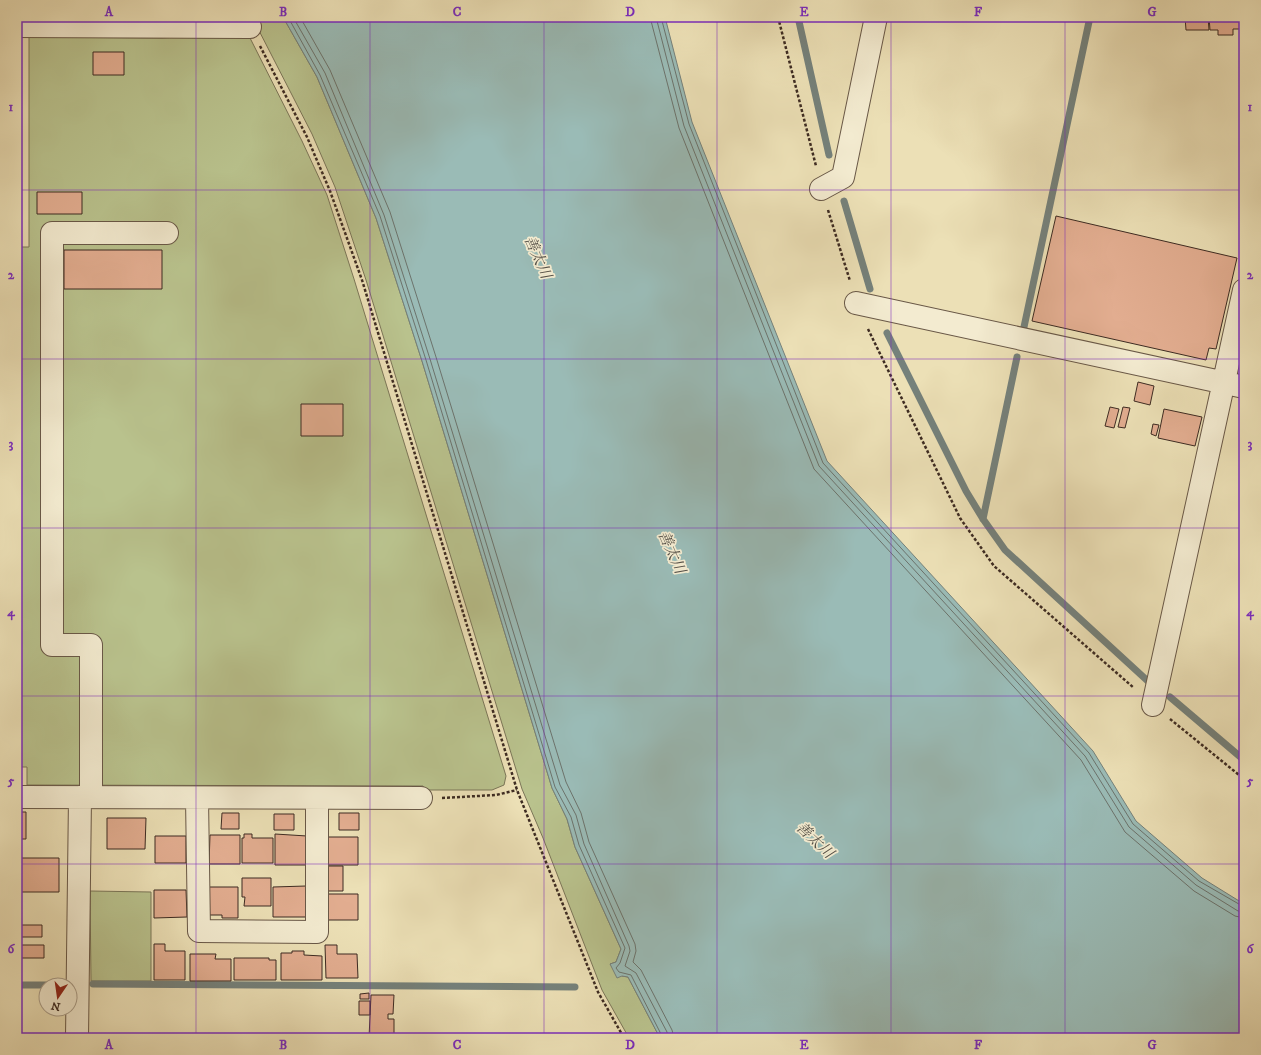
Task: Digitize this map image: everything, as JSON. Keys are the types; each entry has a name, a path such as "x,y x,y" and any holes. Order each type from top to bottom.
{"street":[{"path":"821,189 843,177 876,17"},
{"path":"17,26 250,27"},
{"path":"77,1038 91,645 52,645 52,233 167,233"},
{"path":"1153,705 1234,385 1244,290"},
{"path":"856,303 1234,385"},
{"path":"17,797 421,798"},
{"path":"197,798 199,932 317,932 317,798"}],"path":[{"path":"778,17 821,189 856,303 960,518 994,566 1153,705 1244,779"},
{"path":"250,27 310,144 330,191 356,265 517,790 598,992 624,1038"},
{"path":"421,798 496,795 517,790"}],"green space":[{"path":"252,17 283,17 317,77 376,218 422,361 552,788 567,819 575,847 621,949 616,962 610,964 622,976 628,977 660,1038 629,1038 602,990 543,838 522,789 366,280 335,187 312,134"},
{"path":"247,32 302,141 327,195 506,776 504,785 492,790 424,790 423,786 27,785 27,767 17,767 17,247 29,247 29,37 162,38"},
{"path":"90,891 151,892 151,981 91,981"}],"water":[{"name":"善太川","path":"283,17 665,17 692,122 827,461 1093,751 1136,821 1202,878 1244,904 1244,1038 660,1038 628,977 622,976 617,978 610,964 616,962 621,949 575,847 567,819 552,788 422,361 376,218 317,77"}],"building":[{"path":"1185,17 1208,17 1209,30 1186,30"},
{"path":"1209,17 1244,17 1244,29 1233,29 1233,35 1218,35 1218,30 1210,30"},
{"path":"93,52 124,52 124,75 93,75"},
{"path":"37,192 82,192 82,214 37,214"},
{"path":"1056,216 1237,258 1216,349 1209,348 1206,360 1032,321"},
{"path":"64,250 162,250 162,289 64,289"},
{"path":"1138,382 1154,386 1150,405 1134,401"},
{"path":"301,404 343,404 343,436 301,436"},
{"path":"1110,407 1119,409 1114,428 1105,426"},
{"path":"1123,407 1130,408 1125,428 1118,427"},
{"path":"1164,409 1202,417 1195,446 1158,438"},
{"path":"1153,424 1159,425 1156,436 1151,434"},
{"path":"17,812 26,812 26,839 17,839"},
{"path":"222,813 239,813 239,829 221,829"},
{"path":"339,813 359,813 359,830 339,830"},
{"path":"274,814 294,814 294,830 274,830"},
{"path":"107,818 146,818 145,849 107,849"},
{"path":"244,834 252,834 252,838 273,838 273,863 242,863 242,838 244,838"},
{"path":"275,834 307,836 307,865 275,865"},
{"path":"210,835 240,835 240,864 209,864"},
{"path":"155,836 186,836 186,863 155,863"},
{"path":"327,837 358,837 358,865 327,865"},
{"path":"17,858 59,858 59,892 17,892"},
{"path":"327,866 343,866 343,891 327,891"},
{"path":"242,878 271,878 271,906 244,906 245,897 242,897"},
{"path":"306,886 306,917 273,917 273,887"},
{"path":"208,887 238,887 238,918 222,918 222,915 208,915"},
{"path":"154,890 186,890 187,917 154,918"},
{"path":"326,894 358,894 358,920 326,920"},
{"path":"17,925 42,925 42,937 17,937"},
{"path":"154,944 165,944 165,951 185,951 185,980 154,980"},
{"path":"17,945 44,945 44,958 17,958"},
{"path":"325,945 337,945 337,954 357,954 358,978 326,978"},
{"path":"292,951 304,951 304,955 322,956 322,980 281,980 281,953 292,953"},
{"path":"190,954 216,954 215,959 231,959 231,981 190,981"},
{"path":"234,958 269,958 269,960 276,960 276,980 234,980"},
{"path":"369,993 369,999 360,999 360,994"},
{"path":"371,995 394,995 393,1014 388,1014 388,1019 394,1019 394,1038 369,1038"},
{"path":"359,1001 370,1001 370,1015 359,1015"},
{"path":"250,1036 286,1036 286,1038 250,1038"}],"waterway":[{"path":"798,17 829,155"},
{"path":"1024,327 1090,17"},
{"path":"844,201 870,289"},
{"path":"887,333 966,491 983,519 1005,550 1151,684"},
{"path":"983,519 1017,357"},
{"path":"1170,697 1244,760"},
{"path":"93,984 575,987"},
{"path":"17,985 38,985"}]}
